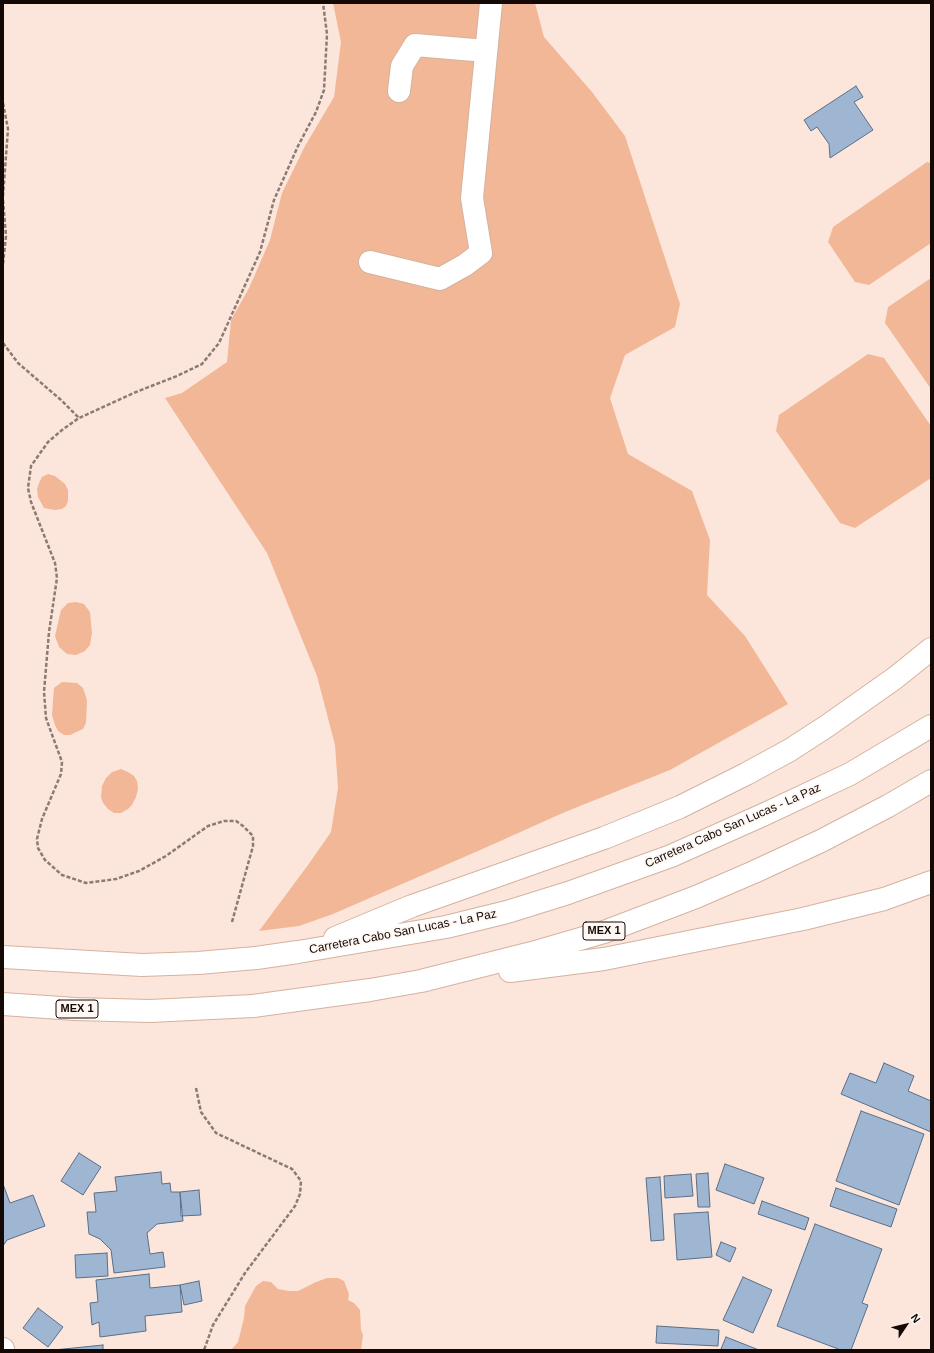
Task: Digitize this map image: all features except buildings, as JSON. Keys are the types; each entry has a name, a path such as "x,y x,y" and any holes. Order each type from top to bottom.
{"main road":[{"path":"370,262 440,279 465,265 481,253 472,198 491,3"},
{"path":"399,90 402,66 416,45 486,51"},
{"path":"298,952 412,906 604,838 680,807 790,750 895,678 931,649"},
{"name":"Carretera Cabo San Lucas - La Paz","path":"3,957 142,965 198,963 256,958 431,929 507,912 568,893 671,856 850,774 931,726"},
{"name":"MEX 1","path":"3,1004 76,1009 150,1011 253,1006 370,990 422,981 532,953 604,932 696,897 821,841 888,806 931,781"},
{"path":"422,981 612,958 849,909 921,887 931,882"}],"path":[{"path":"232,922 253,846 253,836 243,826 236,822 224,821 208,826 166,856 140,871 116,880 86,882 62,875 45,860 38,848 37,839 42,819 61,774 62,762 46,718 44,692 49,632 57,578 55,563 31,502 28,488 31,466 48,442 79,418 202,364 219,342 260,252 274,200 298,146 316,112 324,90 327,34 323,3"},
{"path":"3,103 8,129 3,196"},
{"path":"3,200 6,236 3,264"},
{"path":"3,343 18,362 79,418"},
{"path":"196,1088 202,1112 216,1133 292,1169 301,1181 300,1194 295,1206 245,1273 213,1325 204,1350"}],"shaded area":[{"path":"333,3 535,3 544,37 592,92 625,136 680,304 675,327 625,355 610,398 628,454 692,491 710,540 707,595 745,636 788,704 670,770 565,812 333,914 299,926 259,931 331,832 338,788 335,745 317,676 267,553 165,398 182,393 227,362 231,320 249,288 270,240 282,193 305,146 334,97 341,42"},
{"path":"927,162 931,163 931,243 869,285 855,282 828,242 833,227"},
{"path":"931,278 931,389 885,323 888,307"},
{"path":"868,354 884,358 931,426 931,478 855,528 840,523 776,431 779,415"},
{"path":"48,474 55,476 65,484 68,490 68,501 66,506 62,509 55,510 44,508 38,497 37,489 39,483 42,477"},
{"path":"76,602 84,604 90,612 92,633 90,645 85,651 76,655 67,654 59,647 55,636 61,610 68,603"},
{"path":"62,682 77,683 83,688 87,700 86,723 83,729 70,735 64,735 58,731 52,715 54,688"},
{"path":"121,769 134,776 137,781 138,789 132,805 128,809 121,813 114,813 103,803 101,797 102,786 106,778 112,772"},
{"path":"327,1278 338,1278 344,1281 349,1294 348,1300 354,1303 360,1310 361,1330 363,1335 361,1350 231,1350 238,1342 244,1318 245,1306 256,1286 263,1281 271,1282 278,1289 298,1291"}]}
